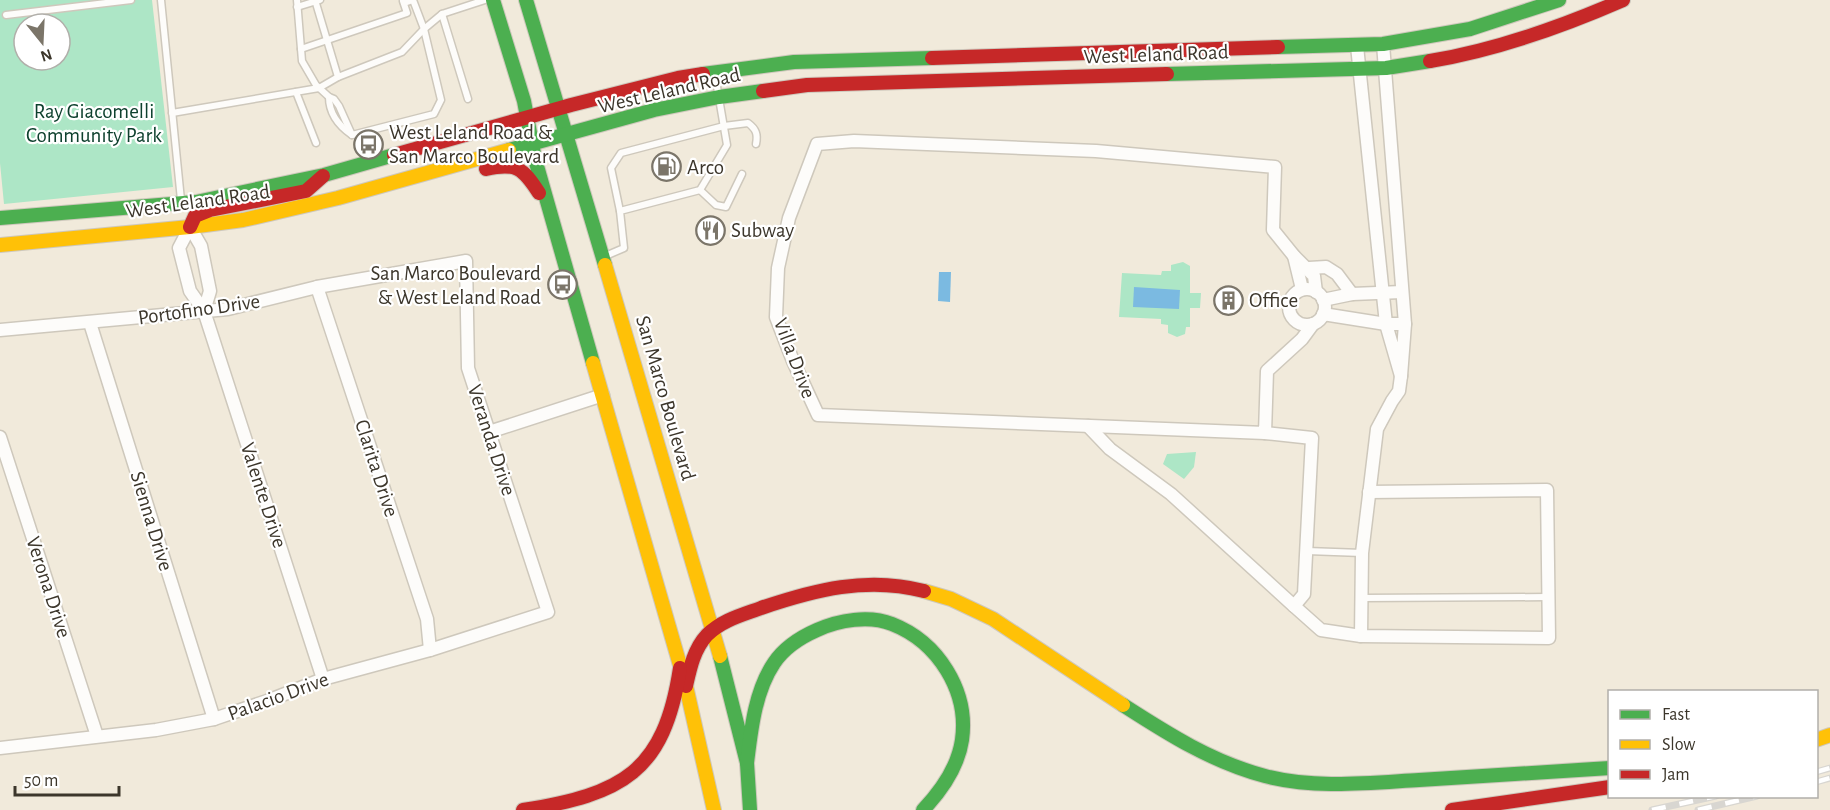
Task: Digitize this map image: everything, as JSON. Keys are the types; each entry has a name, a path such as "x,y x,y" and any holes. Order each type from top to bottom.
{"main road":[{"path":"493,0 524,101 532,145 550,211 686,686 714,810"},
{"name":"San Marco Boulevard","path":"526,0 713,630 747,763 750,810"},
{"name":"West Leland Road","path":"0,218 182,204 324,175 559,109 678,78 715,72 794,62 1383,44 1470,29 1559,0"},
{"name":"West Leland Road","path":"0,245 243,220 338,198 654,110 719,97 807,85 1386,68 1463,55 1536,35 1586,17 1623,0"},
{"path":"338,198 404,190 508,164 522,170 528,176 550,211"},
{"path":"190,227 195,216 210,210 306,192 324,175"},
{"path":"54,239 79,228 155,221 170,216 182,204"},
{"path":"686,686 692,656 713,630 734,618 811,591 841,585 905,586 937,593 993,619 1170,736 1209,757 1263,776 1290,782 1346,784 1608,768"},
{"path":"747,763 751,726 765,682 774,663 789,647 805,634 844,621 889,623 923,640 947,668 961,703 962,737 955,764 938,795 923,810"},
{"path":"523,810 594,795 634,772 650,756 662,737 671,716 680,667"},
{"path":"1452,810 1608,787"}],"street":[{"path":"1361,636 1362,553 1368,492 1377,429 1399,391 1405,324 1383,44"},
{"path":"1358,46 1386,324 1401,376"},
{"name":"Villa Drive","path":"1307,552 1312,438 1264,433 818,415 776,317 778,268 789,218 817,144 854,141 1085,150 1275,167 1273,230 1294,256 1309,268"},
{"name":"Valente Drive","path":"190,227 179,248 190,291 204,311 323,679"},
{"name":"Valente Drive","path":"190,227 201,246 210,291 204,311"},
{"name":"Villa Drive","path":"1294,256 1302,289"},
{"name":"Portofino Drive","path":"0,330 228,309 318,287 466,261"},
{"name":"Veranda Drive","path":"466,261 468,368 548,612"},
{"path":"1323,314 1314,276 1309,268 1326,267 1337,274 1352,294"},
{"name":"Clarita Drive","path":"318,287 427,619 430,650"},
{"path":"1313,324 1296,322 1290,314 1290,299 1302,289 1320,296 1382,291 1402,292"},
{"path":"1323,314 1386,324 1405,324"},
{"path":"1264,433 1267,371 1302,339 1323,314"},
{"name":"Sienna Drive","path":"90,322 214,719"},
{"path":"489,432 603,395"},
{"path":"1088,426 1110,449 1171,495 1321,630 1361,636 1549,638 1547,490 1368,492"},
{"name":"Verona Drive","path":"0,437 98,736"},
{"path":"1293,606 1304,594 1307,552"},
{"name":"Palacio Drive","path":"0,748 156,730 214,719 323,679 430,650 548,612"}],"lane":[{"path":"6,15 131,0"},
{"path":"161,0 182,204"},
{"path":"301,49 327,40 407,13 403,1 413,0 424,29 441,100 434,114 352,135 339,106 334,99 328,97 319,88 302,61 297,4 317,1 327,40 338,77"},
{"path":"172,113 319,88 338,77 402,52 442,14 485,0"},
{"path":"442,14 468,99"},
{"path":"620,211 700,189 727,145 715,72"},
{"path":"296,92 316,143"},
{"path":"603,258 624,248 620,211 611,168 621,153 724,126 748,123 755,128 758,136 756,144"},
{"path":"700,189 716,205 726,207 742,174"},
{"path":"1307,552 1362,553"},
{"path":"1362,598 1548,597"}],"green space":[{"name":"Ray Giacomelli Community Park","path":"0,0 152,0 173,187 4,204 0,163"},
{"path":"1183,262 1190,266 1190,293 1201,293 1200,308 1190,308 1190,327 1186,327 1185,334 1177,337 1168,333 1168,325 1161,324 1161,319 1119,317 1122,273 1161,275 1162,271 1171,271 1171,265"},
{"path":"1196,452 1194,467 1184,479 1163,464 1167,454"}],"water":[{"path":"939,272 951,272 950,302 938,301"},
{"path":"1134,287 1180,290 1179,309 1133,307"}],"railway":[{"path":"1818,771 1830,768"},
{"path":"1818,781 1830,778"},
{"path":"1652,810 1707,798"},
{"path":"1698,810 1749,798"}],"traffic: fast":[{"path":"493,0 524,101 535,159 593,363"},
{"path":"526,0 605,265"},
{"path":"1278,47 1383,44 1470,29 1559,0"},
{"path":"703,74 794,62 932,58"},
{"path":"1167,74 1386,68 1430,61"},
{"path":"509,150 654,110 763,91"},
{"path":"0,218 196,202 324,175 394,155"},
{"path":"747,763 758,698 768,674 783,652 805,636 835,624 864,619 883,621 909,632 936,656 947,670 960,704 963,722 962,740 957,760 943,786 923,810"},
{"path":"720,656 747,763 750,810"},
{"path":"1123,705 1174,737 1227,763 1265,776 1303,783 1361,783 1608,768"}],"traffic: slow":[{"path":"0,245 243,220 338,198 509,150"},
{"path":"605,265 720,656"},
{"path":"593,363 686,686 714,810"},
{"path":"924,591 951,599 993,619 1123,705"},
{"path":"1818,739 1830,735"}],"traffic: jam":[{"path":"1430,61 1480,51 1528,36 1623,0"},
{"path":"932,58 1278,47"},
{"path":"394,155 571,105 678,78 703,74"},
{"path":"763,91 807,85 1167,74"},
{"path":"486,169 505,166 518,169 539,193"},
{"path":"190,227 195,216 210,210 306,191 323,176"},
{"path":"686,686 693,659 703,640 719,625 740,616 781,601 841,587 882,585 924,591"},
{"path":"523,810 587,796 612,786 633,772 649,755 663,732 673,704 680,668"},
{"path":"1452,810 1608,787"}],"place":[{"name":"West Leland Road & San Marco Boulevard","path":"368,144"},
{"name":"Arco","path":"666,167"},
{"name":"Subway","path":"710,230"},
{"name":"San Marco Boulevard & West Leland Road","path":"562,285"},
{"name":"Office","path":"1228,300"}]}
